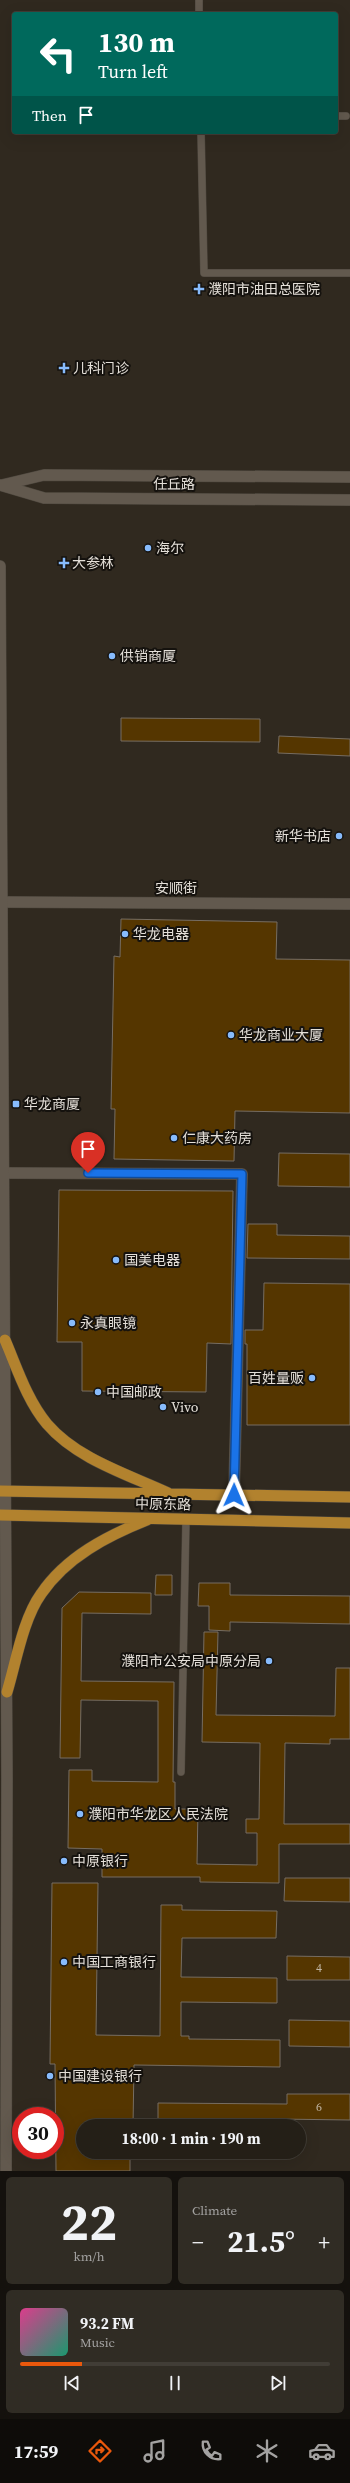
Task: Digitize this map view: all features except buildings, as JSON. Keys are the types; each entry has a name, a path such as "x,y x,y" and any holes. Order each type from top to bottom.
{"main road":[{"name":"任丘路","path":"0,485 44,475 350,477"},
{"name":"任丘路","path":"0,485 44,498 350,500"},
{"path":"0,566 5,1340 3,1515 7,1692 6,2171"},
{"name":"安顺街","path":"2,902 350,904"},
{"path":"4,1173 242,1174 234,1495"},
{"path":"5,1340 27,1392 47,1424 75,1449 172,1494"},
{"name":"中原东路","path":"3,1491 350,1497"},
{"name":"中原东路","path":"3,1515 350,1523"},
{"path":"7,1692 28,1621 40,1594 74,1558 99,1542 151,1519"}],"lane":[{"path":"199,0 199,12"},
{"path":"338,116 346,116"},
{"path":"201,134 204,273 350,273"},
{"path":"181,1772 186,1520"}],"place":[{"name":"濮阳市油田总医院","path":"199,289"},
{"name":"儿科门诊","path":"64,368"},
{"name":"海尔","path":"148,548"},
{"name":"大参林","path":"64,563"},
{"name":"供销商厦","path":"112,656"},
{"name":"新华书店","path":"339,836"},
{"name":"华龙电器","path":"125,934"},
{"name":"华龙商业大厦","path":"231,1035"},
{"name":"华龙商厦","path":"16,1104"},
{"name":"仁康大药房","path":"174,1138"},
{"name":"国美电器","path":"116,1260"},
{"name":"永真眼镜","path":"72,1323"},
{"name":"百姓量贩","path":"312,1378"},
{"name":"中国邮政","path":"98,1392"},
{"name":"Vivo","path":"163,1407"},
{"name":"濮阳市公安局中原分局","path":"269,1661"},
{"name":"濮阳市华龙区人民法院","path":"80,1814"},
{"name":"中原银行","path":"64,1861"},
{"name":"中国工商银行","path":"64,1962"},
{"name":"中国建设银行","path":"50,2076"}],"route":[{"path":"88,1173 242,1174 234,1495"}]}
